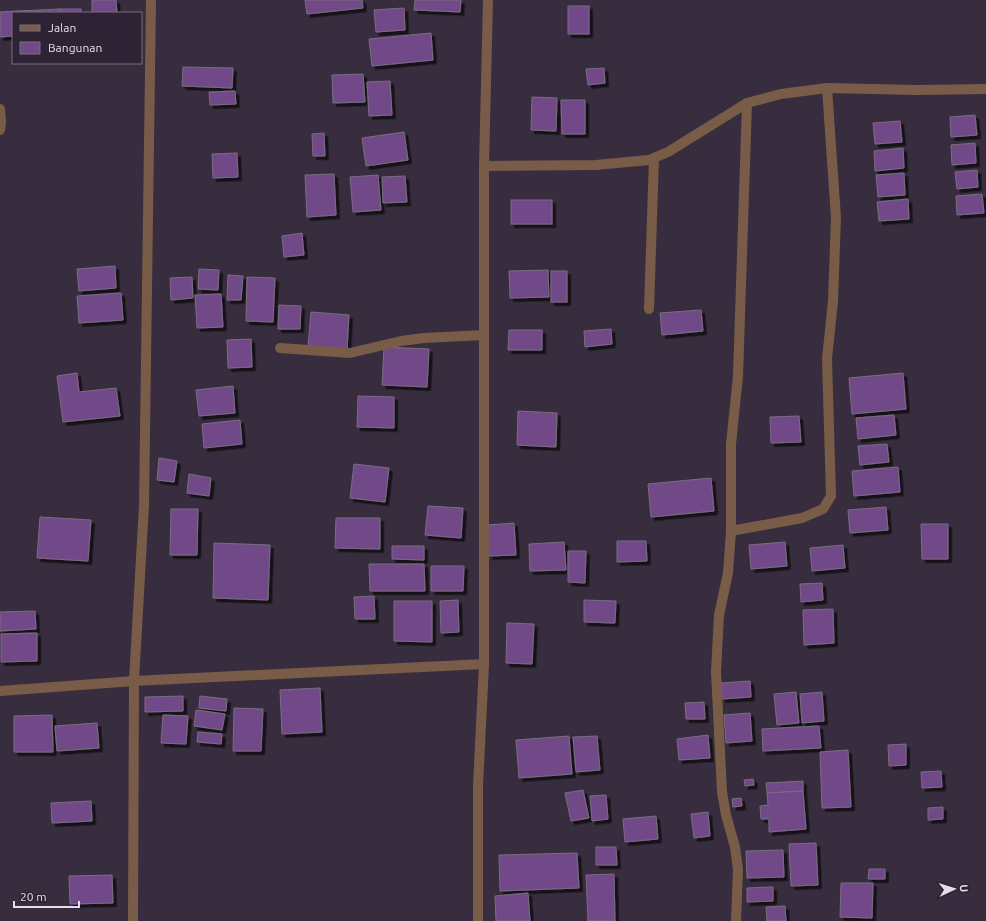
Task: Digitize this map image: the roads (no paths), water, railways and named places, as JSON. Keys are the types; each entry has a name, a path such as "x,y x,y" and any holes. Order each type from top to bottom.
{"street":[{"path":"133,921 134,681 144,505 151,0"},
{"path":"478,921 478,786 484,664 484,166 488,0"},
{"path":"484,166 596,165 649,160 668,152 747,103 781,94 827,88 918,90 986,89"},
{"path":"731,531 802,518 823,509 831,496 827,359 833,301 836,218 827,88"},
{"path":"736,921 738,870 735,846 726,815 722,792 716,672 719,615 728,573 731,531 731,444 738,376 747,103"},
{"path":"0,109 0,130"},
{"path":"649,309 654,158"},
{"path":"280,348 350,353 401,341 424,338 484,335"},
{"path":"0,691 134,681 484,664"}]}
